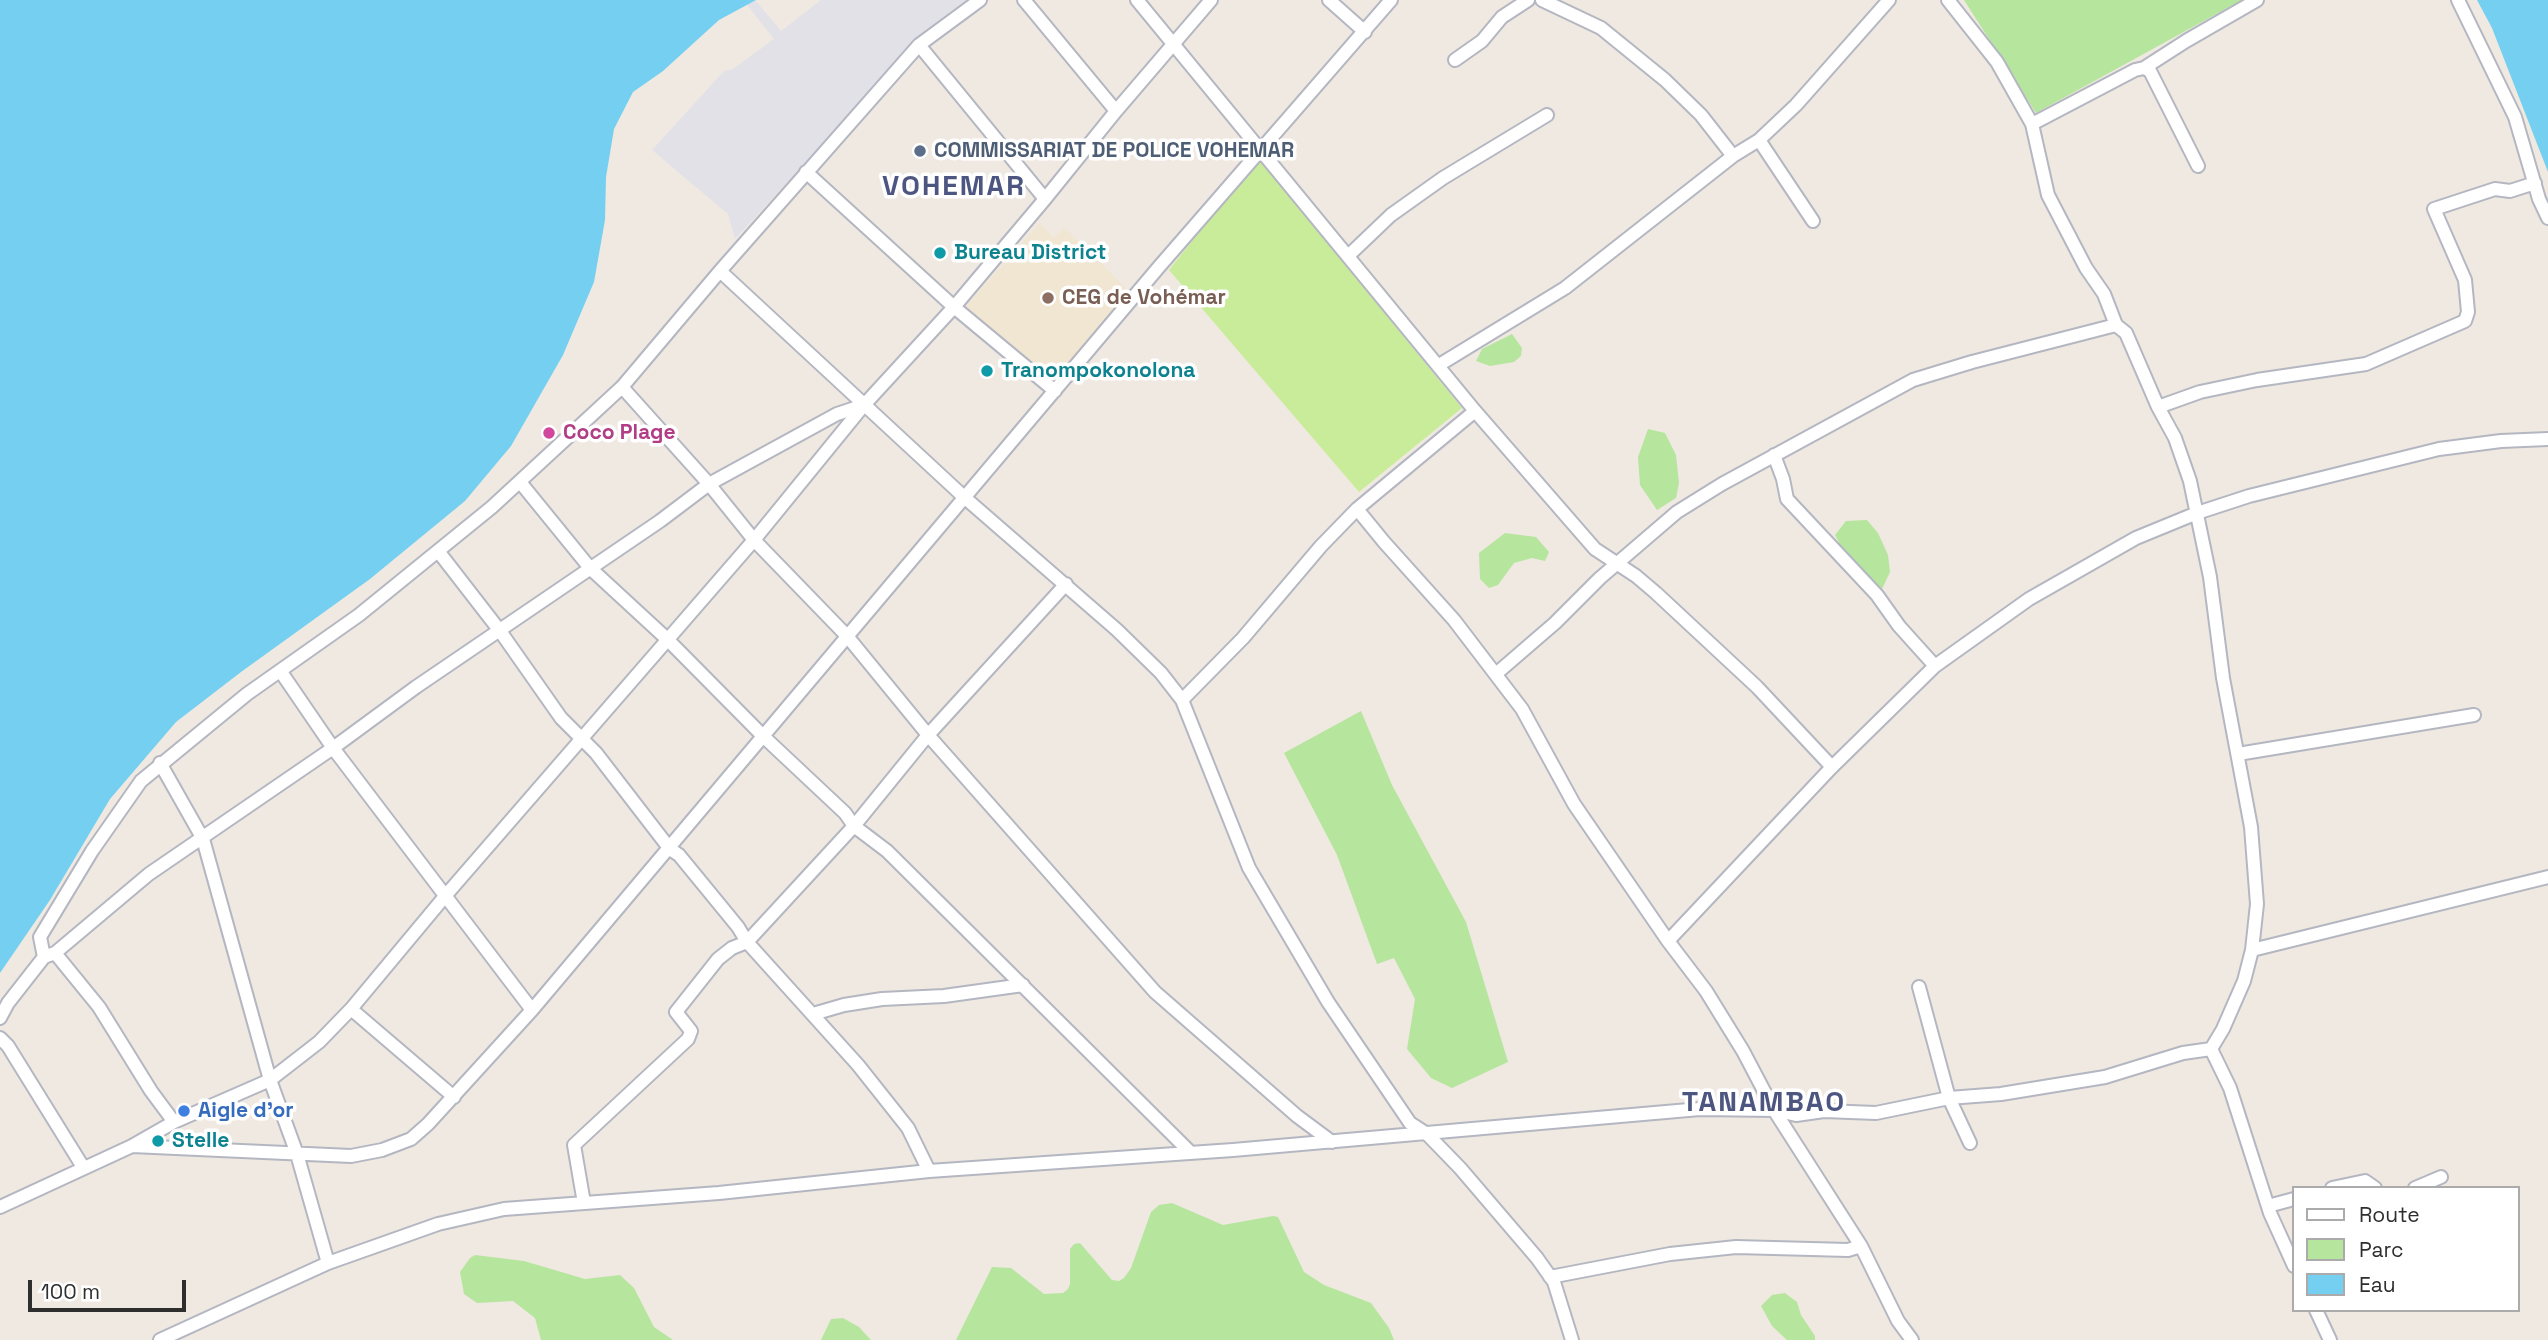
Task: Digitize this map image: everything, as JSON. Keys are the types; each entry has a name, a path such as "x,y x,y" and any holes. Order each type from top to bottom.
{"street":[{"path":"174,1122 151,1091 99,1007 50,955 40,937 108,827 141,781 247,694 359,615 520,482 622,387 919,45 981,0"},
{"path":"1024,0 1116,111"},
{"path":"1137,0 1475,411 1595,550 1656,593 1757,687 1832,767"},
{"path":"0,1207 132,1146 174,1122 271,1080 319,1042 351,1009 446,895 754,540 864,405 954,307 1211,0"},
{"path":"1329,0 1365,32"},
{"path":"132,1146 351,1156 382,1150 411,1139 454,1097 532,1010 1258,150 1391,0"},
{"path":"1455,60 1482,41 1502,17 1528,0"},
{"path":"1542,0 1601,28 1665,80 1701,115 1733,156"},
{"path":"1439,365 1565,288 1733,156 1759,139 1796,105 1889,0"},
{"path":"160,1340 328,1263 438,1224 504,1209 719,1193 929,1171 1332,1142 1700,1109 1774,1110 1796,1115 1824,1111 1877,1112 1949,1098 2001,1094 2105,1077 2171,1057 2211,1049 2244,981 2252,950 2257,904 2251,827 2223,678 2210,577 2190,481 2175,438 2158,407 2126,333 2116,325 2104,294 2086,268 2048,195 2032,124 1997,62 1948,0"},
{"path":"2032,124 2135,70 2144,68 2258,0"},
{"path":"2458,0 2515,117 2548,218"},
{"path":"919,45 1045,199"},
{"path":"2144,68 2150,71 2198,166"},
{"path":"1348,256 1391,215 1433,185 1547,115"},
{"path":"1759,139 1813,221"},
{"path":"806,172 954,307 1055,391"},
{"path":"2158,407 2200,392 2257,380 2366,364 2465,321 2468,312 2465,280 2434,209 2495,189 2510,191 2535,183"},
{"path":"720,271 964,497 1066,584 1152,665 1182,700 1249,868 1328,1002 1410,1123 1427,1134 1460,1168 1550,1276 1572,1340"},
{"path":"1497,673 1555,623 1600,578 1677,512 1774,455 1913,380 2116,325"},
{"path":"622,387 709,484 754,540 847,636 928,735 1155,992 1297,1116 1332,1142"},
{"path":"0,1018 8,1003 50,955 149,874 333,748 416,687 660,521 709,484 837,414 864,405"},
{"path":"1182,700 1243,638 1321,546 1357,509 1475,411"},
{"path":"1668,941 1832,767 1935,666 2016,606 2136,538 2197,513 2275,489 2439,449 2501,440 2548,439"},
{"path":"1774,455 1787,499 1878,596 1899,626 1935,666"},
{"path":"520,482 590,568 667,639 764,737 845,813 854,826 887,851 1191,1153"},
{"path":"1357,509 1497,673 1522,709 1574,804 1668,941 1706,991 1744,1051 1774,1110 1861,1246 1898,1321 1912,1340"},
{"path":"438,551 500,631 561,718 597,753 670,849 679,855 738,927 747,942 813,1014 908,1128 929,1171"},
{"path":"584,1203 574,1144 688,1040 691,1031 676,1012 718,959 732,948 747,942 854,826 928,735 1066,584"},
{"path":"281,672 333,748 532,1010"},
{"path":"2238,754 2474,715"},
{"path":"160,763 203,839 271,1080 297,1154 328,1263"},
{"path":"2252,950 2548,877"},
{"path":"813,1014 844,1004 944,996 1023,985"},
{"path":"1919,987 1949,1098 1970,1143"},
{"path":"351,1009 454,1097"},
{"path":"0,1038 8,1046 83,1167"},
{"path":"2211,1049 2230,1088 2268,1206 2292,1260"},
{"path":"2420,1186 2441,1177"},
{"path":"2339,1186 2365,1181 2372,1186"},
{"path":"2268,1206 2292,1200"},
{"path":"1550,1276 1670,1254 1729,1248 1848,1251 1861,1246"},
{"path":"2317,1312 2330,1340"}],"shaded area":[{"path":"743,0 755,0 781,31 821,0 968,0 924,34 735,239 728,214 652,150 724,71 733,69 774,39"},
{"name":"CEG de Vohémar","path":"1040,223 1054,238 1065,228 1129,291 1052,382 966,306"}],"green space":[{"path":"1964,0 2242,0 2036,113"},
{"path":"1258,158 1462,408 1359,492 1169,270"},
{"path":"1512,334 1522,348 1521,356 1514,362 1490,366 1476,361 1482,349"},
{"path":"1648,429 1665,433 1676,455 1679,483 1676,498 1657,510 1640,485 1638,457"},
{"path":"1867,520 1878,533 1888,555 1890,572 1882,589 1846,556 1835,535 1846,521"},
{"path":"1505,533 1536,537 1549,552 1545,561 1532,558 1514,563 1498,585 1489,588 1480,579 1479,553"},
{"path":"1361,711 1392,785 1466,922 1508,1062 1452,1088 1431,1078 1407,1049 1415,999 1394,958 1377,964 1337,855 1284,753"},
{"path":"1172,1203 1223,1225 1278,1217 1304,1272 1324,1285 1371,1303 1394,1340 956,1340 992,1267 1011,1268 1044,1294 1063,1293 1070,1284 1070,1249 1074,1244 1080,1243 1112,1280 1119,1281 1131,1268 1151,1212 1159,1205"},
{"path":"475,1255 524,1261 585,1279 620,1275 634,1288 654,1327 673,1340 541,1340 535,1318 513,1301 477,1303 464,1294 460,1272"},
{"path":"1785,1293 1797,1302 1815,1340 1787,1340 1772,1326 1761,1306 1772,1295"},
{"path":"843,1318 859,1327 871,1340 821,1340 831,1319"}],"water":[{"path":"0,0 756,0 719,20 663,71 633,92 614,129 606,177 605,220 594,282 563,355 511,446 465,501 370,579 176,722 110,799 50,900 0,973"},
{"path":"2477,0 2548,0 2548,172 2492,28"}],"place":[{"name":"COMMISSARIAT DE POLICE VOHEMAR","path":"920,151"},
{"name":"Bureau District","path":"940,253"},
{"name":"CEG de Vohémar","path":"1048,298"},
{"name":"Tranompokonolona","path":"987,371"},
{"name":"Coco Plage","path":"549,433"},
{"name":"Aigle d'or","path":"184,1111"},
{"name":"Stelle","path":"158,1141"}],"district":[{"name":"VOHEMAR","path":"954,187"},
{"name":"TANAMBAO","path":"1764,1103"}]}
